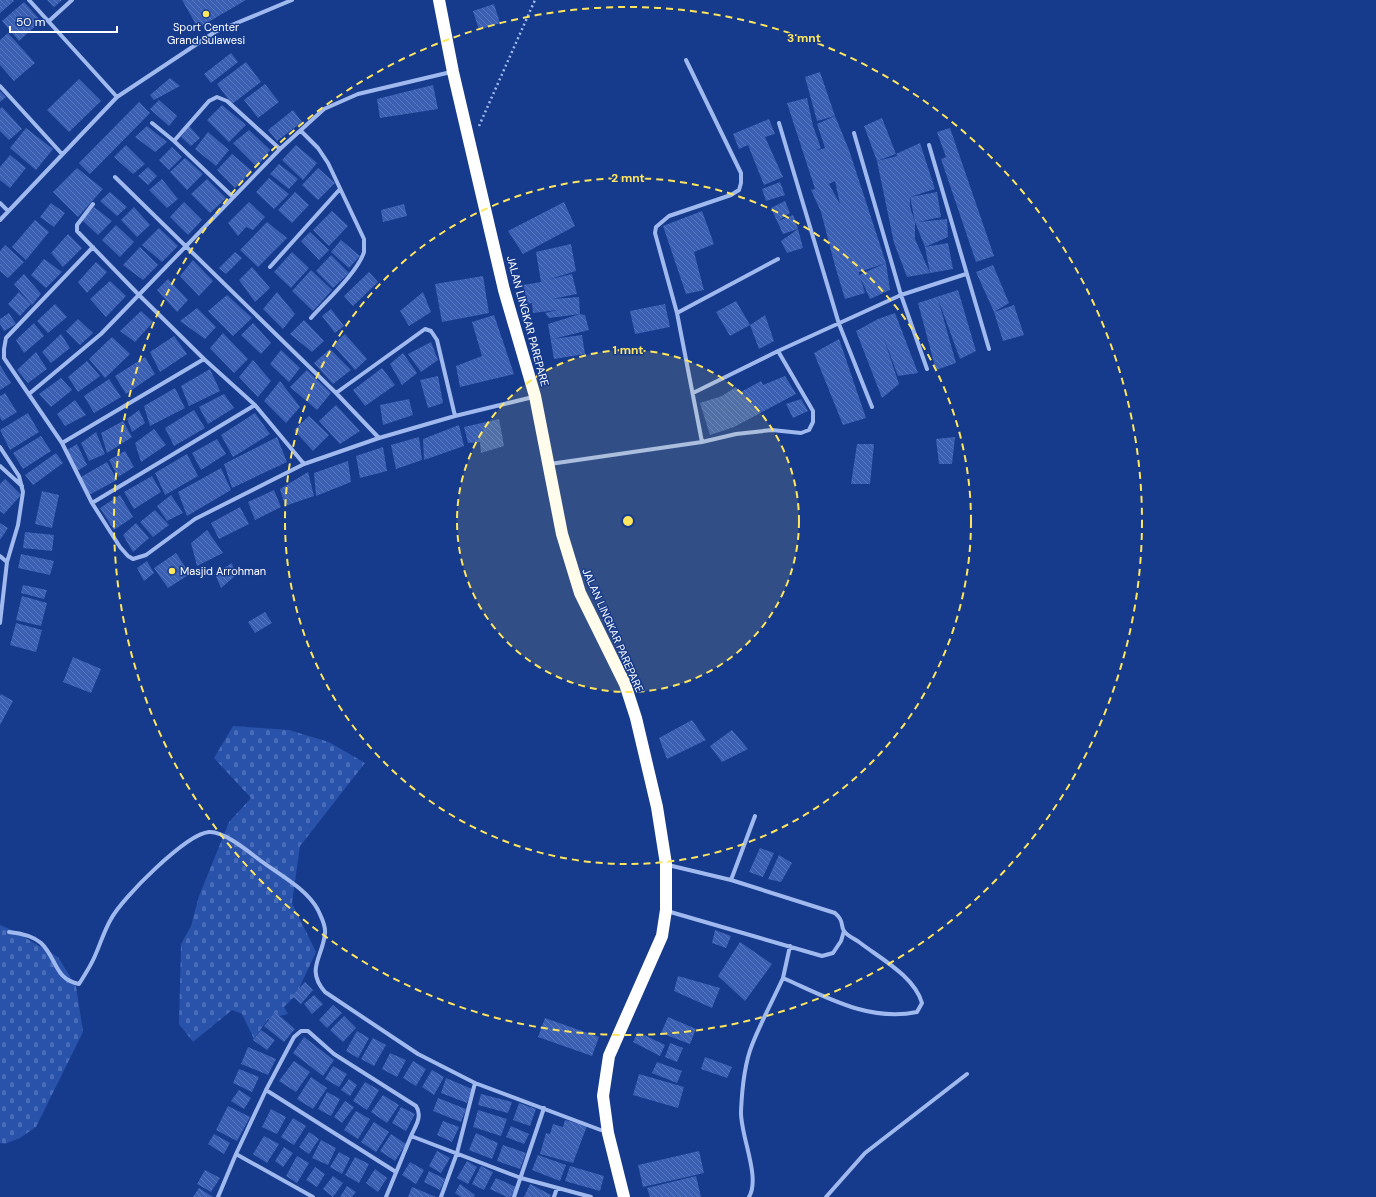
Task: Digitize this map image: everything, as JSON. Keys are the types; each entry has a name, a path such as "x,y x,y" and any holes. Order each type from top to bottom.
{"highway":[{"name":"JALAN LINGKAR PAREPARE","path":"439,0 453,72 504,290 535,396 547,465 572,570 580,592 625,684 636,718 657,807 666,864 666,910 662,936 610,1056 603,1096 608,1132 624,1197"}],"street":[{"path":"28,0 49,21 117,97"},
{"path":"49,21 72,0"},
{"path":"0,220 117,97 215,32 292,0"},
{"path":"686,60 741,173 739,190 731,195 669,216 656,227 656,243 677,313 702,442"},
{"path":"29,394 101,334 280,149 324,109 358,94 453,72"},
{"path":"0,86 62,154"},
{"path":"174,141 209,101 217,97 228,101 280,149"},
{"path":"152,123 174,141 233,197"},
{"path":"779,123 839,324 872,408"},
{"path":"301,130 318,148 328,163 364,239 364,251 359,261 340,287 311,318"},
{"path":"854,133 902,295 927,368"},
{"path":"929,145 989,349"},
{"path":"115,178 336,393 378,438"},
{"path":"270,267 340,189"},
{"path":"0,203 8,211"},
{"path":"93,204 76,228 138,295 204,359 255,405 304,464"},
{"path":"93,248 6,338 4,358 62,443 92,503 120,547 128,556 137,559 146,555 195,519 304,464 378,438 455,416 535,396"},
{"path":"677,313 778,259"},
{"path":"693,393 778,351 902,295 966,274"},
{"path":"336,393 425,329 431,331 437,340 455,416"},
{"path":"547,465 702,442 736,434 772,430 801,433 809,430 813,422 813,411 778,351"},
{"path":"62,443 204,359"},
{"path":"92,503 255,405"},
{"path":"0,447 19,476 23,492 18,525 7,562 0,623"},
{"path":"0,466 22,486"},
{"path":"0,556 7,562"},
{"path":"731,880 755,816"},
{"path":"9,932 22,933 40,943 54,962 61,976 69,982 79,984 93,960 110,919 120,905 160,864 195,837 209,832 217,833 237,844 288,880 309,898 317,908 326,932 318,958 316,980 325,992 418,1054 475,1083 608,1132"},
{"path":"666,864 731,880 835,913 841,918 844,931 838,946 833,953 828,955 814,954 666,910"},
{"path":"783,978 844,1005 873,1013 890,1015 917,1012 922,1003 920,995 913,986 897,971 844,931"},
{"path":"749,1197 754,1181 741,1126 746,1067 752,1045 783,978 790,946"},
{"path":"218,1197 266,1090 297,1033 304,1030 308,1031 334,1054 416,1106 420,1112 386,1197"},
{"path":"826,1197 865,1153 967,1074"},
{"path":"441,1197 456,1153 475,1083"},
{"path":"266,1090 396,1172"},
{"path":"514,1197 544,1108"},
{"path":"411,1136 521,1178 591,1197"},
{"path":"236,1154 313,1197"},
{"path":"554,1197 557,1188"}],"path":[{"path":"470,145 534,0"}],"green space":[{"path":"233,726 289,730 329,742 365,763 300,846 292,903 316,952 296,995 284,1007 288,1014 268,1019 254,1039 242,1014 232,1010 193,1042 179,1024 181,944 191,926 199,896 229,822 251,798 214,758"},
{"path":"0,925 14,931 58,957 76,986 83,1032 36,1127 20,1138 5,1144 0,1143"}],"building":[{"path":"0,0 13,0 14,1 0,13"},
{"path":"47,0 62,0 54,7"},
{"name":"Sport Center Grand Sulawesi","path":"182,0 246,0 198,28"},
{"path":"24,2 41,21 19,41 2,21"},
{"path":"494,4 500,23 479,30 473,11"},
{"path":"8,33 35,63 14,81 0,65 0,40"},
{"path":"231,53 238,62 211,83 204,74"},
{"path":"246,62 261,82 232,104 217,84"},
{"path":"820,72 835,116 817,121 805,77"},
{"path":"170,78 180,86 154,100 150,95"},
{"path":"79,79 101,101 69,132 47,110"},
{"path":"265,84 279,102 258,118 244,100"},
{"path":"433,85 438,109 380,118 377,99"},
{"path":"0,91 6,97 0,102"},
{"path":"807,98 813,126 821,148 815,151 825,148 817,124 835,116 849,150 886,263 890,290 870,299 860,277 865,293 845,299 821,212 811,190 815,189 787,103","holes":["835,181 840,204 829,184","886,263 859,275 859,272"]},
{"path":"159,100 177,116 169,126 150,109"},
{"path":"139,102 150,113 90,174 79,163"},
{"path":"222,105 246,125 229,142 207,120"},
{"path":"2,107 22,129 9,140 0,131 0,109"},
{"path":"293,110 302,122 277,141 268,130"},
{"path":"882,118 896,154 877,161 864,126"},
{"path":"769,119 775,134 765,137 783,177 764,185 748,145 739,149 733,134"},
{"path":"147,126 167,142 155,152 135,137"},
{"path":"189,126 200,138 191,146 181,137"},
{"path":"26,128 53,149 36,170 10,148"},
{"path":"950,128 994,256 976,262 941,159 946,157 937,132"},
{"path":"249,130 270,150 257,167 233,143"},
{"path":"208,132 229,150 216,166 195,149"},
{"path":"920,143 935,189 910,197 910,207 915,222 915,239 930,273 907,277 894,243 877,161 897,156 896,154"},
{"path":"126,145 145,164 133,174 114,157"},
{"path":"296,145 317,163 303,180 282,160"},
{"path":"172,147 182,157 169,170 159,160"},
{"path":"232,154 252,171 235,188 217,170"},
{"path":"10,155 26,168 10,188 0,180 0,167"},
{"path":"185,158 203,174 187,190 170,172"},
{"path":"279,164 298,179 289,189 270,174"},
{"path":"148,167 157,176 148,185 138,176"},
{"path":"77,168 103,189 78,217 53,192"},
{"path":"318,168 335,183 318,200 302,185"},
{"path":"269,178 289,194 274,209 256,192"},
{"path":"162,179 178,199 167,208 149,190"},
{"path":"207,179 226,198 210,213 191,194"},
{"path":"780,182 785,195 766,201 762,189"},
{"path":"110,192 127,207 117,216 100,201"},
{"path":"295,192 309,205 292,223 278,210"},
{"path":"937,192 941,217 918,222 947,219 948,237 925,247 915,222 910,197"},
{"path":"785,201 790,213 778,221 793,215 798,229 783,234 771,208"},
{"path":"184,202 202,220 188,235 170,217"},
{"path":"249,202 265,217 253,230 246,227 238,236 228,223"},
{"path":"564,202 575,226 523,254 508,231"},
{"path":"51,203 65,213 54,227 40,217"},
{"path":"404,204 407,216 383,222 381,210"},
{"path":"94,207 112,221 98,235 82,220"},
{"path":"134,207 150,225 137,237 121,220"},
{"path":"332,211 348,226 329,246 313,230"},
{"path":"702,211 714,244 694,252 704,290 686,294 663,226"},
{"path":"35,220 49,232 26,260 12,247"},
{"path":"267,222 287,238 258,267 240,250"},
{"path":"116,225 134,242 120,257 102,240"},
{"path":"159,228 178,246 162,262 142,245"},
{"path":"798,229 803,248 787,253 781,241"},
{"path":"310,232 329,250 319,260 301,241"},
{"path":"68,234 82,248 63,267 51,253"},
{"path":"341,240 360,256 349,268 331,252"},
{"path":"948,243 953,269 930,273 925,247"},
{"path":"571,244 576,271 547,280 572,274 577,294 552,299 579,297 580,314 549,318 545,313 558,310 533,313 532,303 528,304 523,285 541,282 536,252"},
{"path":"5,245 24,262 8,278 0,271 0,251"},
{"path":"140,247 158,265 143,280 123,265"},
{"path":"235,252 242,258 226,274 219,268"},
{"path":"292,252 309,268 291,288 274,272"},
{"path":"331,255 349,273 333,288 316,271"},
{"path":"44,259 62,272 46,288 31,275"},
{"path":"193,260 213,281 199,296 180,276"},
{"path":"96,262 107,272 87,293 78,282"},
{"path":"993,265 1009,303 994,312 976,272"},
{"path":"252,267 270,288 255,302 239,280"},
{"path":"311,270 332,290 313,311 292,291"},
{"path":"369,272 378,282 353,306 344,296"},
{"path":"24,274 41,294 32,305 14,284"},
{"path":"483,276 489,313 442,322 435,284"},
{"path":"168,279 188,300 177,312 157,290"},
{"path":"110,281 126,296 106,317 90,299"},
{"path":"958,290 976,351 960,359 938,299 956,363 936,370 918,303"},
{"path":"19,292 31,304 20,316 8,304"},
{"path":"277,292 295,314 283,329 263,309"},
{"path":"423,292 431,312 409,326 400,311"},
{"path":"227,295 252,318 233,336 208,311"},
{"path":"736,301 750,325 730,336 716,312"},
{"path":"55,304 67,317 48,333 37,321"},
{"path":"665,304 670,327 635,334 630,311"},
{"path":"1014,305 1024,335 1003,341 994,312"},
{"path":"197,308 216,327 205,339 180,321"},
{"path":"331,309 344,326 335,333 322,316"},
{"path":"141,311 153,322 135,342 120,331"},
{"path":"9,313 16,324 4,331 0,324 0,319"},
{"path":"895,313 918,373 898,376 883,336 899,384 882,398 856,331 878,319"},
{"path":"580,314 585,315 589,330 553,339 582,335 585,354 554,359 548,324"},
{"path":"494,315 514,374 460,387 456,366 482,356 472,322"},
{"path":"765,315 774,341 759,349 750,325"},
{"path":"78,319 93,333 80,345 66,331"},
{"path":"304,320 324,341 312,352 290,334"},
{"path":"34,323 44,336 24,353 16,340"},
{"path":"253,323 271,343 261,354 241,335"},
{"path":"223,333 248,359 234,373 210,348"},
{"path":"61,334 70,348 51,363 42,352"},
{"path":"345,334 367,359 355,370 333,345"},
{"path":"174,336 187,354 160,372 150,352"},
{"path":"112,337 130,354 105,378 89,359"},
{"path":"839,339 866,418 843,425 814,353"},
{"path":"431,342 438,360 421,372 408,354"},
{"path":"330,349 351,370 333,384 314,363"},
{"path":"281,350 300,368 289,382 270,364"},
{"path":"36,352 47,369 28,383 17,370"},
{"path":"403,353 417,373 402,385 390,364"},
{"path":"145,357 155,374 126,394 115,376"},
{"path":"253,360 271,381 258,397 239,377"},
{"path":"87,361 100,376 78,392 68,377"},
{"path":"0,365 11,383 0,390"},
{"path":"382,368 395,385 365,406 353,390"},
{"path":"210,369 220,391 189,406 181,386"},
{"path":"307,370 331,393 317,410 290,387"},
{"path":"438,376 443,403 428,408 420,380"},
{"path":"785,376 796,394 734,427 710,435 700,403 722,396 736,387 739,393 761,381 763,385"},
{"path":"61,378 72,390 51,407 39,394"},
{"path":"109,379 121,397 94,413 84,396"},
{"path":"280,381 300,407 286,423 264,401"},
{"path":"175,388 185,408 150,426 144,406"},
{"path":"5,393 17,412 2,421 0,417 0,396"},
{"path":"224,394 234,408 208,424 199,407"},
{"path":"409,399 413,415 383,425 380,405"},
{"path":"801,399 808,411 793,418 786,404"},
{"path":"75,400 86,415 65,426 57,414"},
{"path":"336,405 360,431 340,444 319,421"},
{"path":"139,410 145,423 132,432 127,419"},
{"path":"194,410 205,428 174,446 165,428"},
{"path":"28,413 39,432 10,450 0,430"},
{"path":"255,413 270,434 233,457 221,435"},
{"path":"309,416 329,435 313,451 294,430"},
{"path":"499,419 504,446 481,453 480,442 468,443 464,427"},
{"path":"123,421 132,437 107,453 101,433"},
{"path":"459,425 464,446 424,460 423,439"},
{"path":"154,429 166,445 141,462 135,443"},
{"path":"96,432 105,454 89,461 81,443"},
{"path":"41,436 51,451 23,469 13,453"},
{"path":"277,437 287,462 232,488 224,464"},
{"path":"419,437 422,460 396,469 391,445"},
{"path":"955,437 952,464 939,464 936,439"},
{"path":"217,439 226,454 201,470 192,453"},
{"path":"77,444 87,465 77,471 67,450"},
{"path":"857,444 874,444 870,484 851,484"},
{"path":"383,447 387,471 360,478 356,456"},
{"path":"125,451 134,467 118,477 109,460"},
{"path":"56,453 63,463 33,485 25,475"},
{"path":"187,454 198,476 165,495 155,473"},
{"path":"348,461 351,482 316,496 314,473"},
{"path":"107,462 117,480 89,495 81,477"},
{"path":"221,468 231,490 187,516 178,492"},
{"path":"308,472 314,496 285,506 280,489"},
{"path":"152,476 161,492 134,509 124,492"},
{"path":"5,479 21,495 4,514 0,511 0,484"},
{"path":"274,490 281,507 255,520 248,502"},
{"path":"42,491 59,495 52,528 35,524"},
{"path":"120,495 133,517 114,530 100,508"},
{"path":"171,495 183,513 167,521 157,506"},
{"path":"240,507 249,524 219,539 211,523"},
{"path":"155,510 169,525 153,537 140,522"},
{"path":"0,523 8,528 0,540"},
{"path":"136,523 149,538 133,552 123,535"},
{"path":"207,530 223,553 197,566 191,543"},
{"path":"25,532 54,535 52,551 23,548"},
{"name":"Masjid Arrohman","path":"176,553 190,574 168,588 154,568"},
{"path":"21,554 54,561 50,575 18,568"},
{"path":"147,561 154,573 144,581 137,568"},
{"path":"232,563 235,576 221,588 215,574"},
{"path":"23,585 47,590 44,599 21,593"},
{"path":"22,596 47,603 41,626 16,620"},
{"path":"265,612 272,623 255,633 248,622"},
{"path":"16,623 42,630 36,652 10,645"},
{"path":"73,657 101,669 91,693 63,682"},
{"path":"1,694 13,701 0,725 0,696"},
{"path":"692,720 706,740 667,759 659,738"},
{"path":"732,730 748,749 722,762 710,746"},
{"path":"760,848 774,853 763,877 749,872"},
{"path":"779,855 792,863 781,882 768,879"},
{"path":"715,930 731,936 726,948 712,943"},
{"path":"740,942 772,964 745,1001 718,976"},
{"path":"678,976 720,988 712,1008 674,991"},
{"path":"305,982 313,990 301,1004 292,996"},
{"path":"314,995 323,1004 312,1014 304,1004"},
{"path":"333,1005 342,1013 327,1028 319,1020"},
{"path":"275,1012 295,1029 284,1042 264,1026"},
{"path":"344,1016 356,1028 343,1042 330,1030"},
{"path":"668,1017 696,1029 690,1044 661,1033"},
{"path":"545,1018 599,1037 592,1056 538,1037"},
{"path":"261,1030 275,1040 267,1050 253,1040"},
{"path":"357,1031 369,1038 358,1058 346,1051"},
{"path":"638,1032 665,1045 660,1056 633,1042"},
{"path":"304,1037 334,1060 323,1076 293,1053"},
{"path":"373,1038 386,1045 374,1066 361,1059"},
{"path":"670,1043 683,1048 677,1062 665,1057"},
{"path":"248,1047 276,1059 268,1075 241,1064"},
{"path":"390,1053 406,1060 397,1077 382,1069"},
{"path":"705,1057 732,1067 727,1078 701,1069"},
{"path":"294,1061 310,1072 296,1092 279,1081"},
{"path":"413,1061 426,1069 416,1086 403,1078"},
{"path":"657,1062 682,1071 677,1083 652,1073"},
{"path":"333,1066 347,1074 339,1087 325,1079"},
{"path":"239,1069 259,1077 252,1092 233,1083"},
{"path":"432,1070 444,1077 434,1095 422,1087"},
{"path":"639,1074 684,1087 678,1108 633,1095"},
{"path":"311,1077 327,1088 313,1109 297,1099"},
{"path":"446,1078 472,1089 467,1103 441,1093"},
{"path":"349,1079 357,1085 350,1096 341,1090"},
{"path":"365,1082 379,1090 367,1110 353,1101"},
{"path":"239,1090 251,1098 244,1109 231,1101"},
{"path":"327,1092 340,1099 331,1116 318,1109"},
{"path":"481,1094 512,1102 508,1113 478,1105"},
{"path":"383,1095 399,1105 387,1123 371,1112"},
{"path":"438,1098 466,1109 461,1122 433,1111"},
{"path":"345,1101 354,1107 342,1123 334,1117"},
{"path":"519,1103 536,1109 530,1126 513,1120"},
{"path":"228,1106 250,1117 237,1141 216,1130"},
{"path":"401,1107 415,1114 406,1131 392,1123"},
{"path":"271,1109 286,1117 277,1134 262,1127"},
{"path":"478,1110 507,1119 501,1136 473,1127"},
{"path":"356,1111 370,1119 358,1139 344,1130"},
{"path":"293,1118 306,1126 294,1145 281,1137"},
{"path":"565,1120 587,1126 573,1163 540,1154 546,1133 550,1134 553,1124 563,1127"},
{"path":"443,1121 459,1127 452,1142 437,1135"},
{"path":"374,1122 389,1132 376,1152 361,1142"},
{"path":"511,1126 529,1134 524,1144 506,1137"},
{"path":"309,1132 319,1139 309,1154 299,1147"},
{"path":"476,1133 498,1143 492,1159 469,1150"},
{"path":"214,1134 230,1143 224,1154 208,1144"},
{"path":"391,1134 406,1144 395,1161 380,1151"},
{"path":"264,1136 279,1144 267,1163 253,1154"},
{"path":"321,1140 336,1148 328,1165 312,1158"},
{"path":"503,1145 526,1153 520,1169 497,1161"},
{"path":"284,1147 293,1153 283,1167 275,1161"},
{"path":"437,1151 450,1158 441,1173 429,1166"},
{"path":"699,1151 704,1173 643,1187 638,1165"},
{"path":"339,1152 350,1158 342,1174 330,1167"},
{"path":"538,1155 566,1165 560,1181 532,1170"},
{"path":"297,1156 309,1163 297,1183 286,1176"},
{"path":"355,1157 369,1164 359,1183 345,1175"},
{"path":"467,1161 477,1167 468,1184 457,1178"},
{"path":"410,1162 424,1170 416,1184 402,1175"},
{"path":"481,1166 493,1172 484,1190 472,1184"},
{"path":"570,1166 604,1176 600,1191 565,1181"},
{"path":"315,1167 325,1174 317,1187 306,1180"},
{"path":"375,1169 387,1178 378,1192 366,1183"},
{"path":"205,1170 220,1178 211,1192 197,1184"},
{"path":"429,1171 445,1179 440,1190 424,1182"},
{"path":"333,1176 343,1183 333,1197 323,1189"},
{"path":"696,1176 701,1197 650,1197 647,1188"},
{"path":"496,1178 516,1187 511,1197 507,1197 490,1189"},
{"path":"460,1184 475,1195 474,1197 461,1197 455,1193"},
{"path":"530,1184 551,1195 550,1197 524,1197"},
{"path":"347,1186 356,1192 352,1197 340,1197"},
{"path":"412,1187 436,1197 408,1197"},
{"path":"199,1188 213,1197 193,1197"}],"place":[{"name":"Sport Center Grand Sulawesi","path":"206,14"},
{"name":"Masjid Arrohman","path":"172,571"}]}
